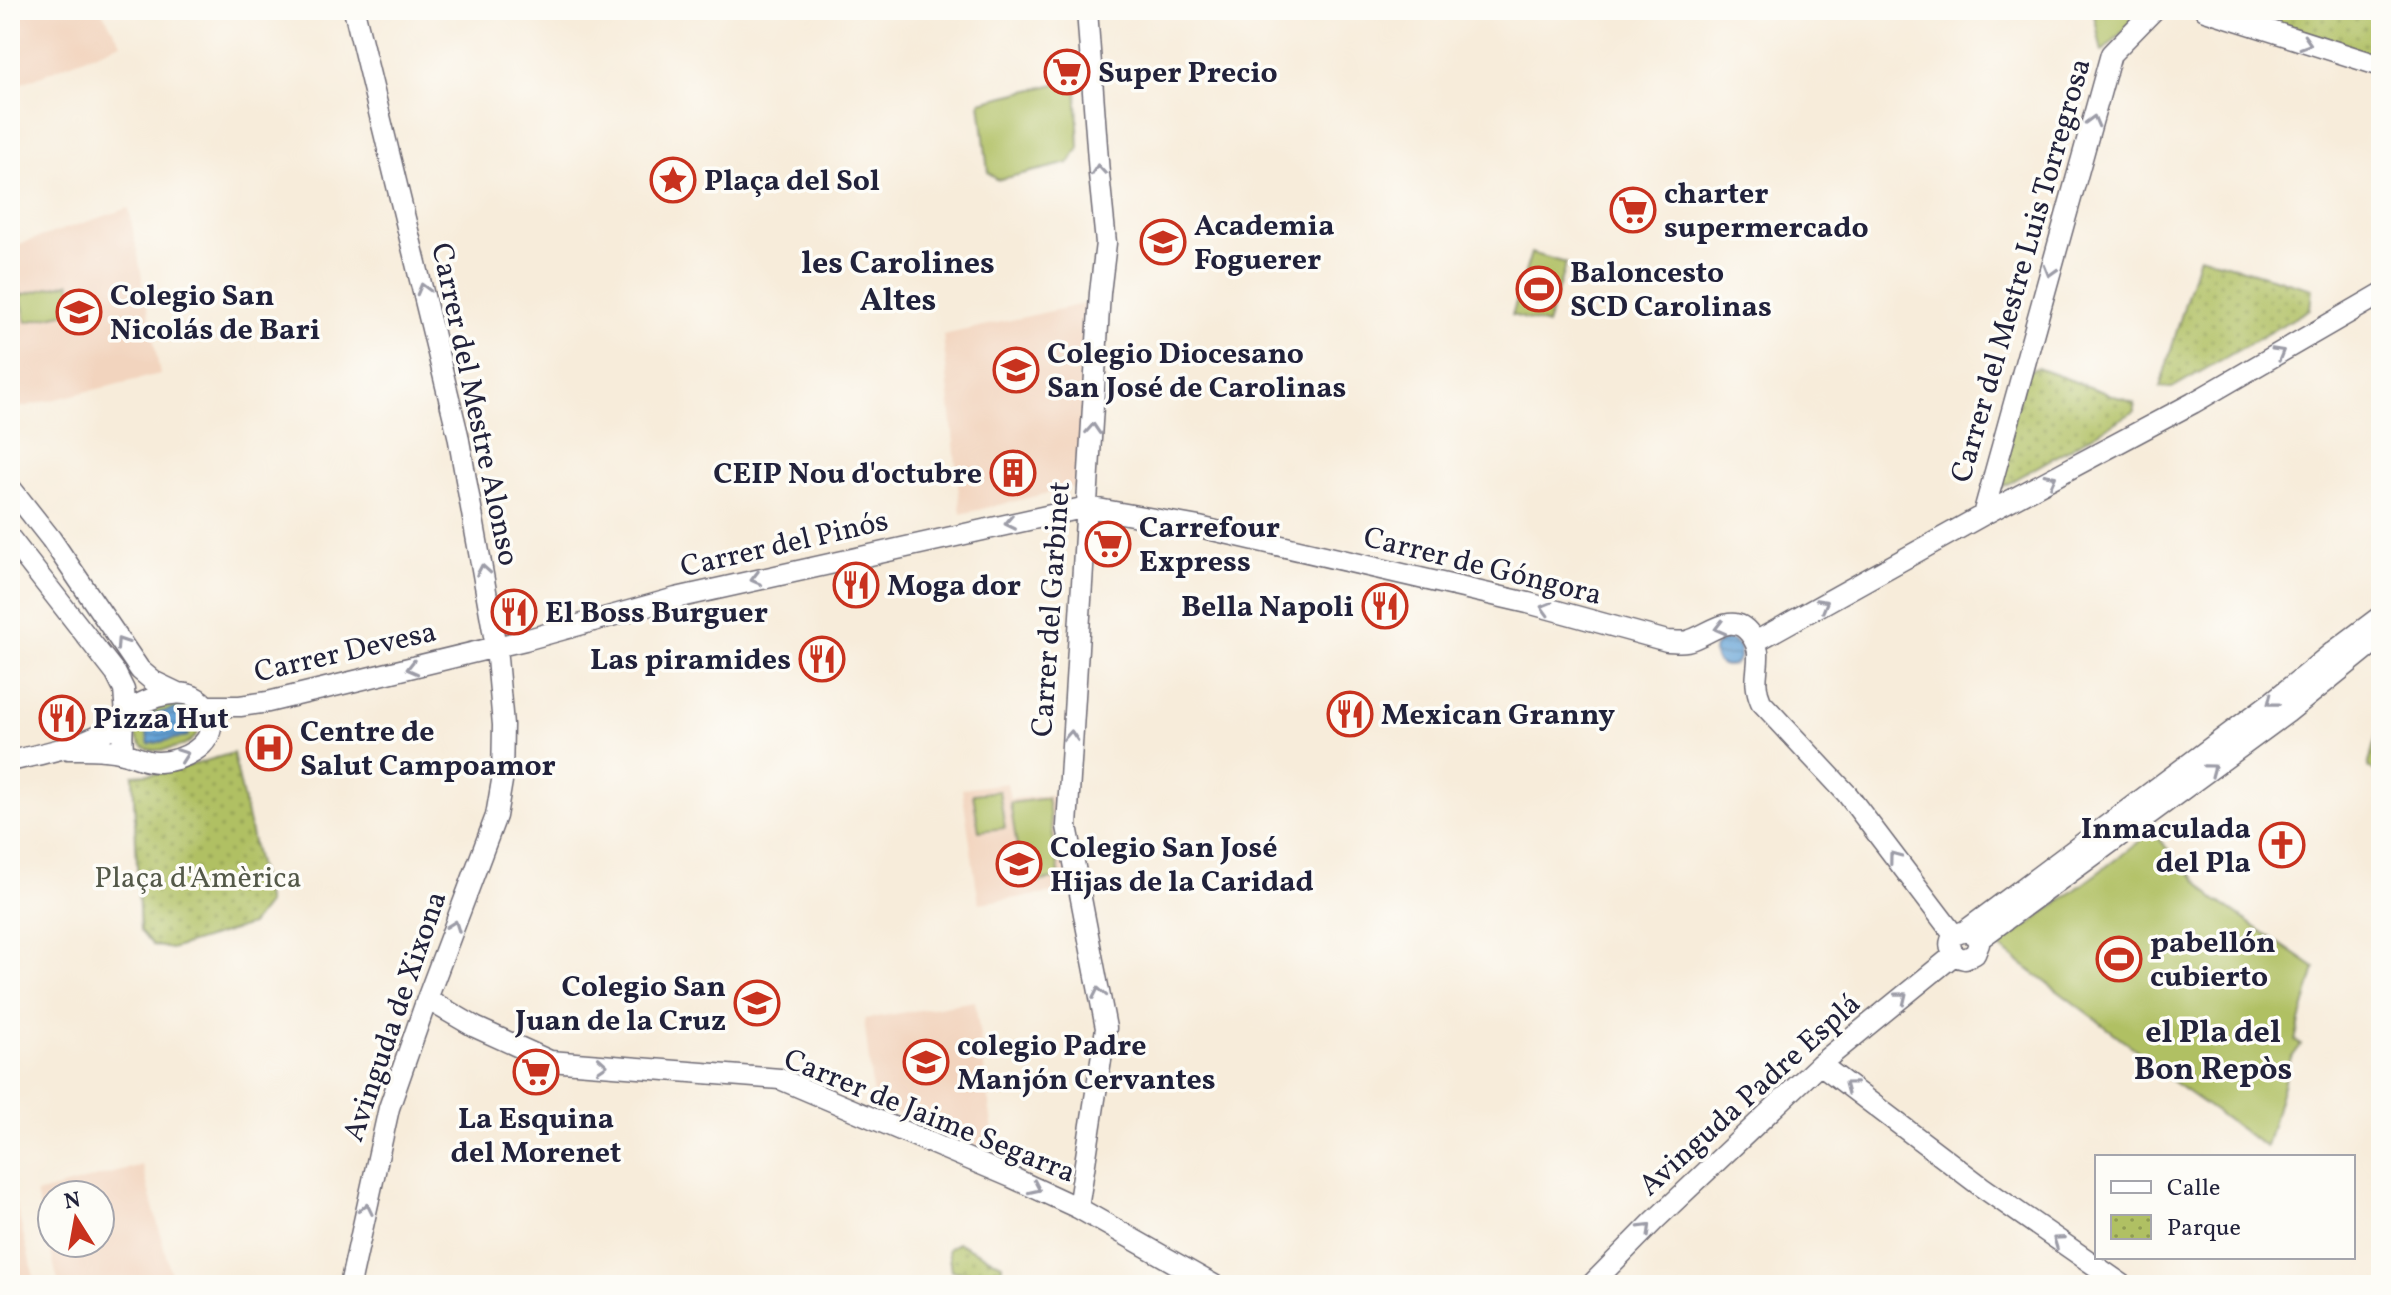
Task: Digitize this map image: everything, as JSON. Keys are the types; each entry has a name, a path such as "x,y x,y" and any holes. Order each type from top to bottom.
{"street":[{"name":"Carrer del Mestre Alonso","path":"354,10 458,435 496,647 503,725 502,781 496,816"},
{"name":"Carrer del Garbinet","path":"1078,1208 1106,1028 1067,826 1100,293 1106,243 1087,10"},
{"name":"Carrer del Mestre Luis Torregrosa","path":"1983,515 2111,54 2154,10"},
{"path":"2205,10 2381,66"},
{"path":"1963,940 1847,794 1761,702 1756,690 1758,653 1755,642 2193,403 2381,294"},
{"path":"10,487 51,539 140,670 153,681 178,693 191,695 207,706 211,721 204,744 194,752 159,762 141,760 123,753 68,749"},
{"name":"Carrer del Pinós","path":"496,647 676,598 1087,507"},
{"name":"Carrer de Góngora","path":"1087,507 1199,527 1528,603 1667,641 1686,642 1718,626 1737,625 1747,630 1755,642"},
{"path":"10,538 116,674 124,690 123,753"},
{"name":"Avinguda Padre Esplá","path":"1591,1285 1820,1064 1963,940 2381,616"},
{"name":"Avinguda Padre Esplá","path":"1963,940 2287,713 2381,637"},
{"name":"Carrer Devesa","path":"207,706 268,702 496,647"},
{"path":"10,761 68,749 103,734 141,702 178,693"},
{"name":"Avinguda de Xixona","path":"350,1285 389,1108 496,816"},
{"name":"Carrer de Jaime Segarra","path":"427,999 475,1027 550,1061 780,1079 1078,1208 1214,1285"},
{"path":"1820,1064 1982,1187 2123,1285"}],"shaded area":[{"path":"10,10 101,10 121,43 10,88"},
{"name":"Colegio San Nicolás de Bari","path":"129,208 160,374 10,410 10,247"},
{"path":"1083,304 1088,309 1078,486 961,514 943,335"},
{"name":"Colegio San José Hijas de la Caridad","path":"1007,783 1010,799 1059,794 1059,836 1070,891 979,903 962,789"},
{"name":"colegio Padre Manjón Cervantes","path":"975,1001 995,1146 988,1151 874,1104 864,1019"},
{"path":"142,1165 174,1285 59,1285 52,1259 116,1259 116,1179 91,1179"},
{"path":"10,1203 16,1205 36,1285 10,1285"}],"green space":[{"path":"2093,10 2117,10 2139,16 2102,52"},
{"path":"2222,10 2381,10 2381,59"},
{"path":"1076,79 1079,149 1069,163 997,180 988,172 980,102"},
{"name":"Baloncesto SCD Carolinas","path":"1531,253 1566,263 1547,325 1512,315"},
{"path":"2199,256 2312,289 2310,309 2172,388 2160,387"},
{"path":"10,266 21,295 70,283 76,311 26,322 21,297 10,300"},
{"path":"2037,368 2134,403 2135,411 2002,487 1994,482 2027,371"},
{"path":"178,702 190,706 197,715 199,726 194,738 181,746 163,750 153,750 140,744 135,725 141,713"},
{"path":"2381,717 2381,777 2368,767"},
{"name":"Plaça d'Amèrica","path":"233,753 267,904 251,925 171,949 153,945 140,931 133,775 164,773"},
{"path":"999,791 1005,828 979,831 973,794"},
{"path":"1047,798 1060,878 1023,884 1010,803"},
{"path":"2152,832 2213,898 2315,968 2295,1040 2301,1045 2290,1060 2266,1147 2156,1070 2158,1066 1999,947"},
{"path":"958,1243 1002,1264 1001,1275 951,1271 948,1249"}],"water":[{"path":"1727,640 1736,644 1740,653 1736,662 1727,666 1718,662 1714,653 1718,644"},
{"path":"182,708 188,736 149,744 143,716"}],"place":[{"name":"Super Precio","path":"1067,72"},
{"name":"Plaça del Sol","path":"673,180"},
{"name":"charter supermercado","path":"1633,210"},
{"name":"Academia Foguerer","path":"1163,242"},
{"name":"Baloncesto SCD Carolinas","path":"1539,289"},
{"name":"Colegio San Nicolás de Bari","path":"79,312"},
{"name":"Colegio Diocesano San José de Carolinas","path":"1016,370"},
{"name":"CEIP Nou d'octubre","path":"1013,473"},
{"name":"Carrefour Express","path":"1108,544"},
{"name":"Moga dor","path":"856,585"},
{"name":"Bella Napoli","path":"1385,606"},
{"name":"El Boss Burguer","path":"514,612"},
{"name":"Las piramides","path":"822,659"},
{"name":"Mexican Granny","path":"1350,714"},
{"name":"Pizza Hut","path":"62,718"},
{"name":"Centre de Salut Campoamor","path":"269,748"},
{"name":"Inmaculada del Pla","path":"2282,845"},
{"name":"Colegio San José Hijas de la Caridad","path":"1019,864"},
{"name":"pabellón cubierto","path":"2119,959"},
{"name":"Colegio San Juan de la Cruz","path":"757,1003"},
{"name":"colegio Padre Manjón Cervantes","path":"926,1062"},
{"name":"La Esquina del Morenet","path":"536,1072"}],"district":[{"name":"les Carolines Altes","path":"898,280"},
{"name":"el Pla del Bon Repòs","path":"2213,1050"}]}
